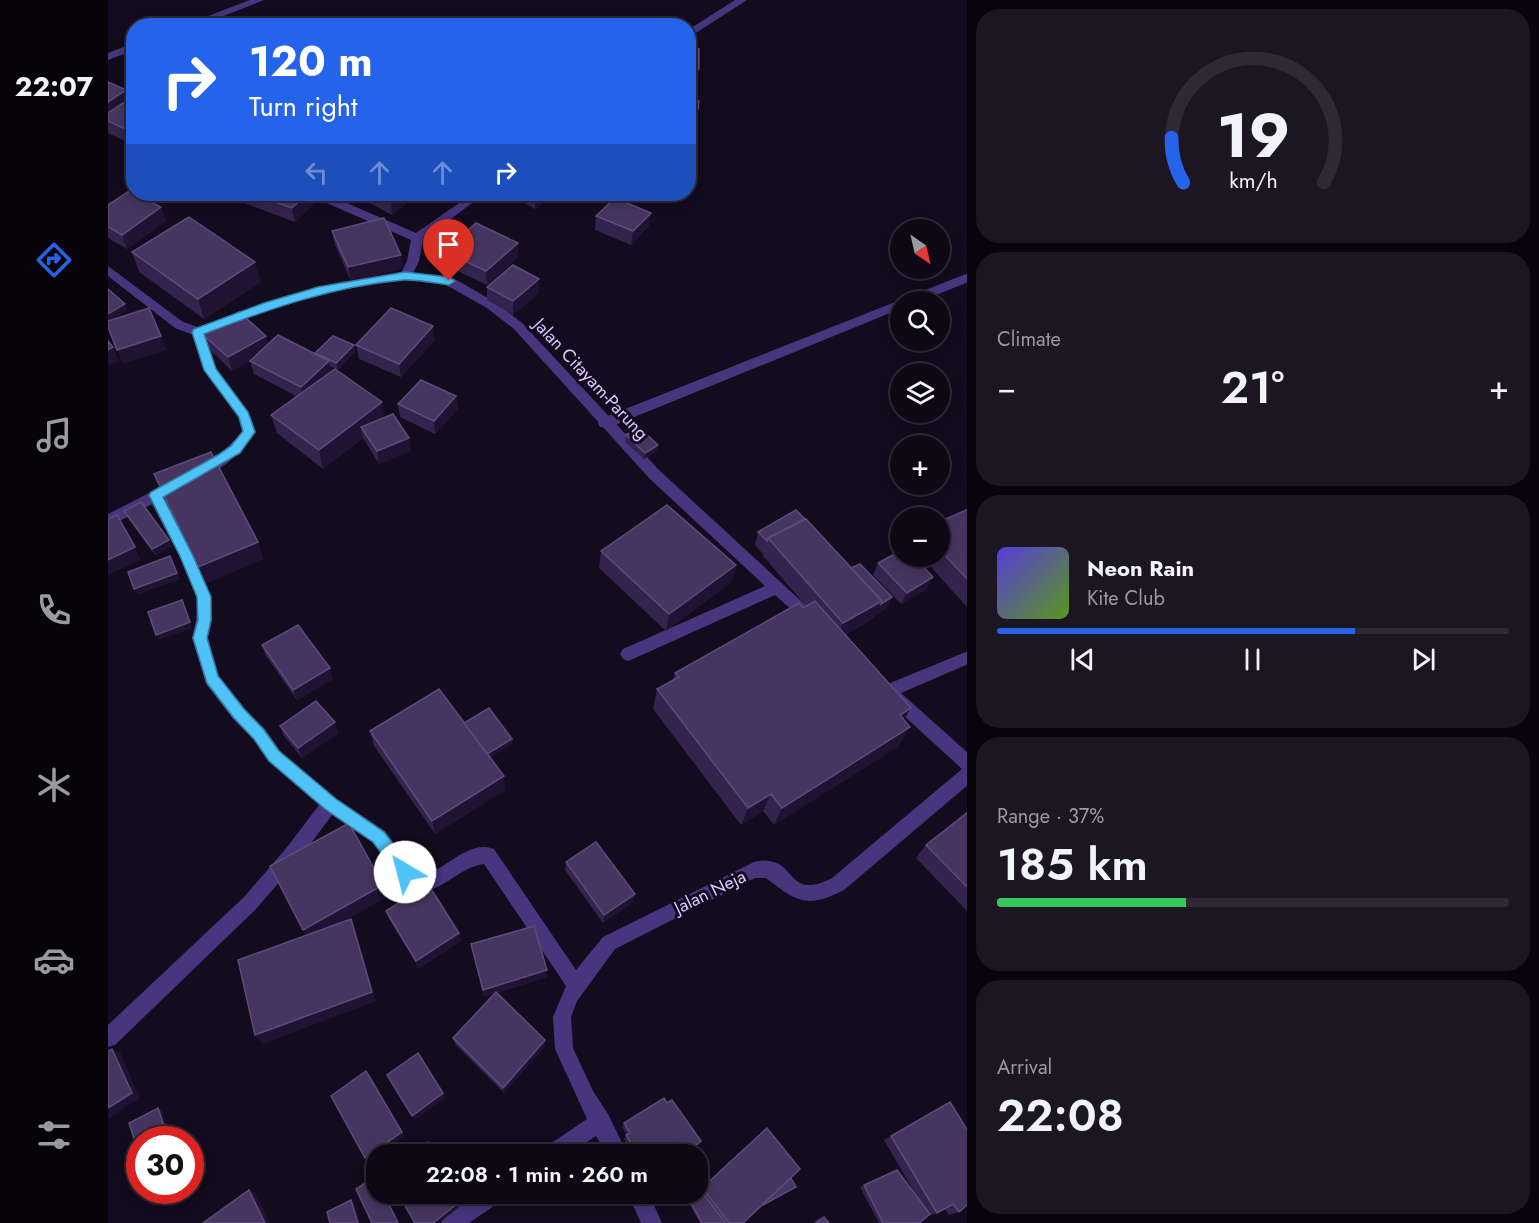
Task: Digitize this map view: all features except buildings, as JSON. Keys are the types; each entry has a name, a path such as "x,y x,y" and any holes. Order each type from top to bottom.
{"street":[{"path":"209,18 259,0"},
{"path":"696,30 742,0"},
{"path":"108,57 126,49"},
{"path":"332,201 417,238"},
{"path":"405,276 415,255 417,238 469,201"},
{"path":"108,270 179,325 198,332 210,370 244,416 249,432 236,449 192,476"},
{"name":"Jalan Citayam-Parung","path":"198,332 268,306 318,291 405,276 449,281 491,305 518,326 654,474 820,627"},
{"path":"933,291 967,277"},
{"path":"605,423 890,308"},
{"path":"108,521 174,486"},
{"path":"155,495 187,556 204,597 204,620 200,638 212,679 239,714 259,734 274,756 330,804 379,837 413,884 431,883 475,857 488,855 576,985"},
{"path":"628,654 777,587"},
{"path":"967,657 885,688 967,763"},
{"name":"Jalan Neja","path":"612,1144 586,1098 564,1049 562,1017 576,985 609,943 754,870 769,869 804,896 820,895 838,884 967,775"},
{"path":"108,1038 250,903 294,852 330,804"},
{"path":"567,1144 601,1121"},
{"path":"451,1223 479,1204"},
{"path":"643,1204 652,1223"}],"route":[{"path":"405,872 379,837 330,804 290,772 274,756 259,734 239,714 212,679 200,638 204,620 204,597 187,556 155,495 222,459 236,449 249,432 244,416 210,370 198,332 268,306 340,286 405,276 449,281"}]}
